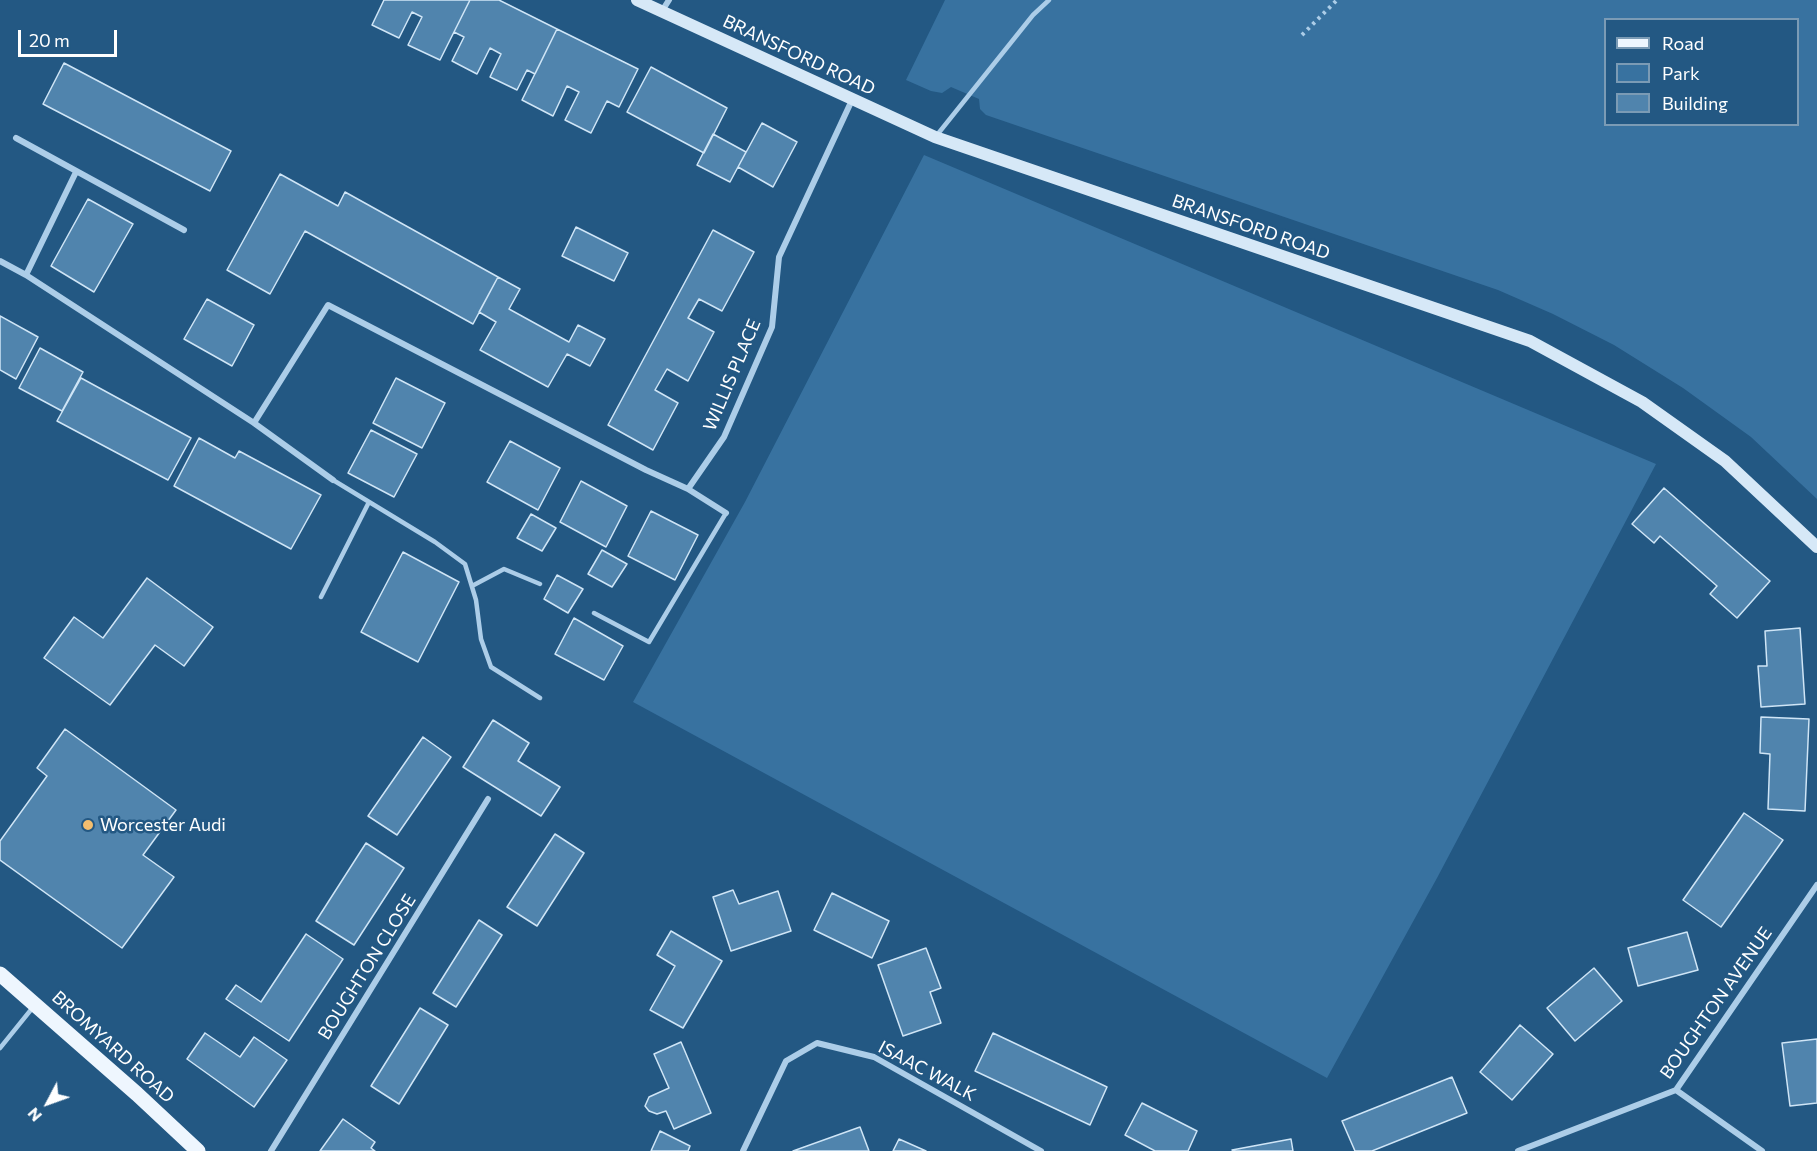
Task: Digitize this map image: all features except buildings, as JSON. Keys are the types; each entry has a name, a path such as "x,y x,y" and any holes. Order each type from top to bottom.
{"main road":[{"name":"BRANSFORD ROAD","path":"637,0 935,137 1530,341 1642,402 1716,454 1817,547"},
{"name":"BROMYARD ROAD","path":"0,974 137,1094 198,1151"}],"street":[{"path":"662,12 669,0"},
{"name":"WILLIS PLACE","path":"688,489 723,437 772,327 779,257 852,100"},
{"path":"16,138 183,230"},
{"path":"26,275 76,172"},
{"path":"0,261 26,275 254,423 333,480"},
{"path":"254,423 328,305 646,470 688,489 726,513"},
{"name":"BOUGHTON CLOSE","path":"271,1151 488,799"},
{"name":"BOUGHTON AVENUE","path":"1518,1151 1676,1090 1817,885"},
{"name":"ISAAC WALK","path":"743,1151 786,1061 817,1043 874,1057 1041,1151"},
{"path":"1676,1090 1762,1151"}],"lane":[{"path":"935,137 1033,15 1049,0"},
{"path":"333,480 435,542 465,564 476,600 481,639 491,667 540,698"},
{"path":"321,597 369,502"},
{"path":"594,613 649,642 726,513"},
{"path":"472,586 504,569 540,584"},
{"path":"0,1048 36,1004"}],"path":[{"path":"1302,35 1337,0"}],"green space":[{"path":"945,0 1817,0 1817,499 1751,437 1683,388 1614,345 1553,314 1498,290 986,115 980,109 979,99 951,87 942,93 931,91 906,80"},
{"path":"924,155 1656,464 1437,878 1327,1078 633,702 745,502"}],"place":[{"name":"Worcester Audi","path":"88,825"}]}
